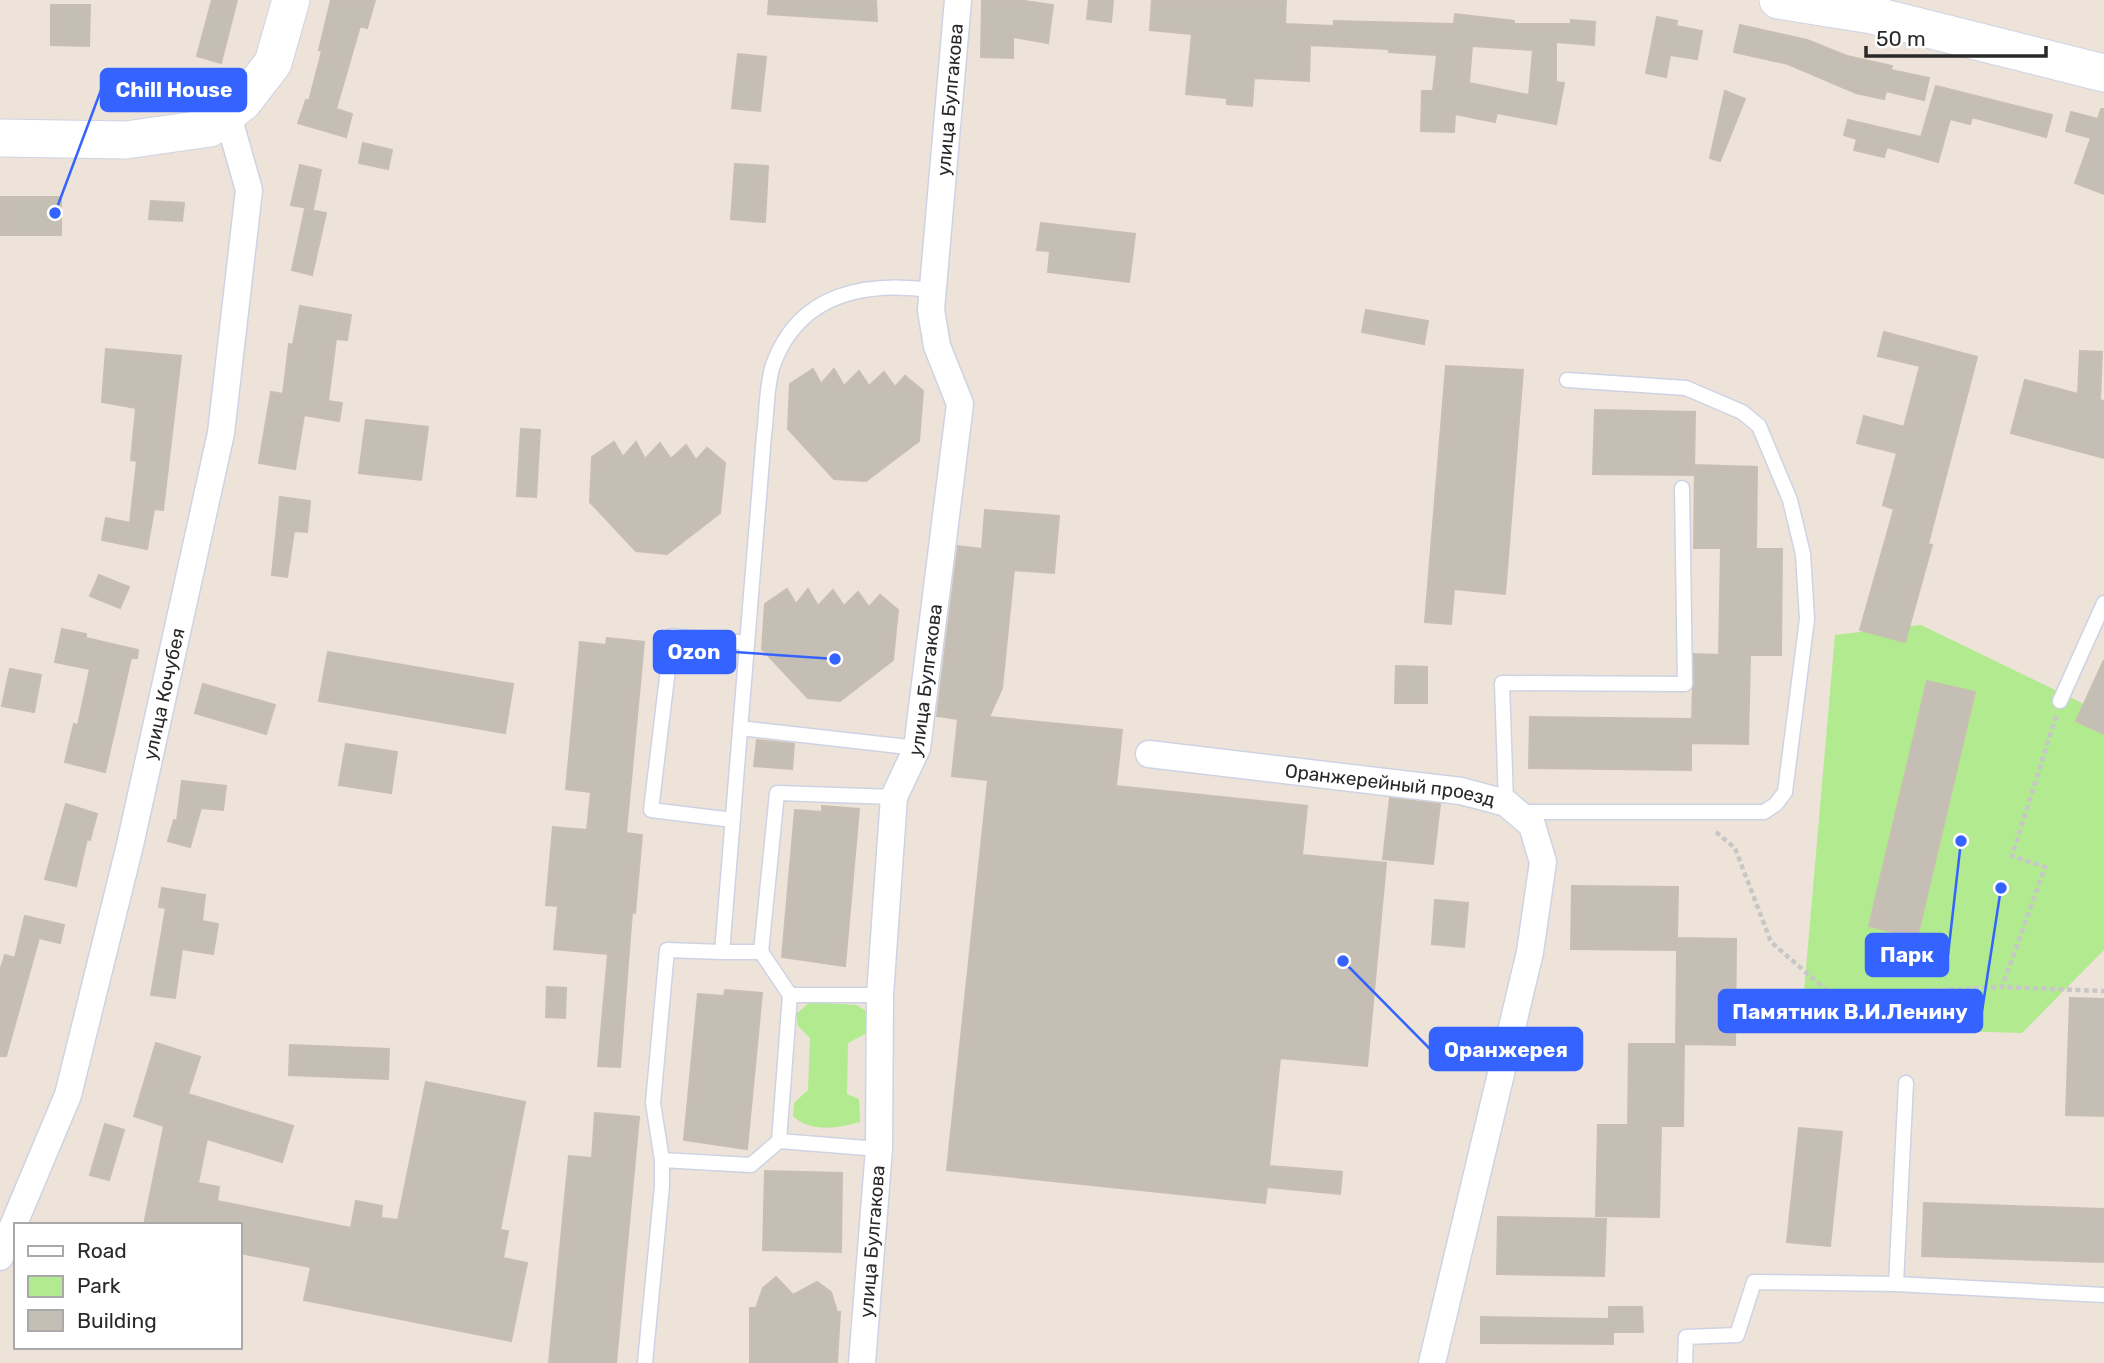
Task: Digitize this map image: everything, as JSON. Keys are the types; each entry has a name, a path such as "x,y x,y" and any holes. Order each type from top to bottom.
{"street":[{"path":"0,138 126,140 210,128 228,116 273,63 292,0"},
{"name":"улица Булгакова","path":"862,1363 879,1149 880,995 894,797 916,748 960,404 937,346 931,310 958,0"},
{"path":"1779,0 1884,18 2104,72"},
{"name":"улица Кочубея","path":"14,1223 68,1095 136,818 221,433 249,190 228,116"},
{"name":"Оранжерейный проезд","path":"1149,754 1461,791 1511,807 1532,825 1543,862 1530,952 1432,1363"},
{"name":"улица Кочубея","path":"0,1257 14,1224"}],"lane":[{"path":"722,952 773,367 788,335 807,314 836,296 897,285 932,290"},
{"path":"1567,380 1686,388 1731,406 1759,426 1790,500 1803,554 1807,619 1785,792 1776,804 1764,813 1696,814 1511,807 1502,683 1685,684 1682,488"},
{"path":"2060,701 2104,603"},
{"path":"733,821 650,810 672,636 747,643"},
{"path":"740,728 916,748"},
{"path":"662,1160 751,1165 779,1141 790,995 761,952 778,793 894,797"},
{"path":"645,1363 662,1160 653,1103 667,950 761,952"},
{"path":"790,995 880,995"},
{"path":"1896,1284 1906,1083"},
{"path":"779,1141 879,1149"},
{"path":"1685,1363 1686,1338 1737,1335 1754,1282 1896,1284 2104,1295"}],"path":[{"path":"2002,987 2045,867 2012,856 2060,701"},
{"path":"1696,814 1735,848 1771,942 1832,995 2002,987 2104,991"}],"green space":[{"path":"1921,625 2084,704 2104,733 2104,950 2022,1033 1801,1026 1835,635"},
{"path":"810,1002 856,1005 865,1010 869,1018 865,1034 848,1043 847,1094 859,1099 860,1122 825,1128 808,1125 793,1116 794,1103 808,1090 810,1038 798,1026 796,1014"}],"building":[{"path":"212,0 237,0 221,63 197,56"},
{"path":"331,0 375,0 367,28 360,26 336,109 352,114 346,137 298,123 306,100 309,101"},
{"path":"769,0 876,0 877,21 768,14"},
{"path":"982,0 1017,0 1053,5 1048,43 1013,37 1013,58 981,57"},
{"path":"1089,0 1113,0 1111,22 1087,19"},
{"path":"1152,0 1286,0 1285,24 1334,26 1334,21 1454,24 1455,14 1514,21 1514,24 1571,24 1571,20 1595,22 1594,45 1556,42 1556,82 1564,83 1556,124 1497,113 1495,122 1455,114 1454,132 1421,131 1422,91 1433,91 1437,55 1389,52 1389,49 1310,45 1309,81 1254,78 1252,106 1227,104 1227,98 1186,94 1192,34 1150,30","holes":["1472,46 1533,50 1529,95 1469,83"]},
{"path":"51,5 90,5 89,46 51,45"},
{"path":"1657,17 1677,21 1676,26 1702,31 1697,59 1670,55 1666,77 1646,73"},
{"path":"1740,25 1807,40 1847,56 1892,66 1891,70 1929,78 1924,100 1886,91 1884,99 1856,93 1788,64 1734,52"},
{"path":"738,54 766,57 760,111 732,108"},
{"path":"1936,86 2052,115 2046,137 1972,117 1970,124 1950,119 1938,162 1887,147 1884,157 1854,150 1857,139 1844,135 1848,120 1921,137"},
{"path":"1725,91 1745,99 1720,161 1710,158"},
{"path":"2101,109 2104,109 2104,194 2075,183 2091,138 2066,131 2071,112 2098,119"},
{"path":"363,143 392,150 388,169 359,163"},
{"path":"735,164 768,166 765,222 731,219"},
{"path":"300,165 321,170 313,209 291,205"},
{"path":"0,197 61,197 61,235 0,235"},
{"path":"151,201 184,203 182,221 149,219"},
{"path":"305,209 326,213 312,275 292,270"},
{"path":"1041,223 1135,234 1129,282 1048,272 1050,251 1037,250"},
{"path":"300,306 351,315 347,340 336,339 328,401 342,403 339,421 304,415 295,469 259,463 271,392 283,394 289,344 293,345"},
{"path":"1366,310 1428,321 1424,344 1362,332"},
{"path":"1884,332 1977,357 1928,544 1932,545 1905,642 1860,630 1894,509 1883,505 1897,453 1857,443 1864,416 1904,427 1920,366 1878,356"},
{"path":"106,349 181,356 163,510 154,509 147,549 102,540 106,518 130,523 137,461 131,460 136,408 102,402"},
{"path":"2080,351 2102,352 2100,400 2104,401 2104,458 2011,433 2025,380 2078,394"},
{"path":"1446,366 1523,370 1505,594 1454,589 1451,624 1425,622"},
{"path":"813,369 821,384 834,369 844,386 859,371 869,386 884,372 895,387 905,376 923,391 919,441 866,481 834,479 788,429 790,384"},
{"path":"1595,410 1695,412 1694,475 1593,474"},
{"path":"366,420 428,427 421,480 359,473"},
{"path":"521,429 540,430 536,497 517,496"},
{"path":"614,442 623,457 636,442 645,459 660,443 671,459 686,445 696,460 707,448 725,463 720,513 667,554 636,551 590,502 592,457"},
{"path":"1695,465 1757,467 1756,549 1782,549 1781,655 1750,655 1748,744 1691,743 1691,770 1529,768 1530,717 1692,719 1694,654 1719,655 1721,548 1694,548"},
{"path":"280,497 310,501 307,532 294,531 287,577 272,575"},
{"path":"985,510 1059,516 1054,573 1014,570 1002,688 989,717 1122,730 1116,786 1307,806 1302,855 1386,863 1367,1066 1280,1058 1269,1166 1342,1172 1340,1194 1267,1187 1265,1203 947,1170 988,780 952,776 958,719 937,716 958,546 982,549"},
{"path":"99,575 129,587 120,608 90,596"},
{"path":"787,589 796,604 808,589 818,606 833,590 844,606 858,592 869,607 880,595 898,610 893,660 840,701 808,698 762,649 765,604"},
{"path":"62,629 86,634 86,638 138,650 137,658 131,658 105,772 65,762 74,724 78,725 90,669 55,662"},
{"path":"607,638 644,642 626,833 642,835 635,913 632,912 620,1067 598,1066 608,954 554,949 558,906 546,905 553,827 587,830 591,792 566,789 580,642 606,645"},
{"path":"328,652 513,684 505,733 319,701"},
{"path":"2104,660 2104,734 2076,721"},
{"path":"1396,666 1427,667 1427,703 1395,703"},
{"path":"10,669 41,675 34,712 2,706"},
{"path":"1927,681 1975,692 1917,938 1869,926"},
{"path":"203,684 275,705 266,734 195,713"},
{"path":"757,740 794,744 792,769 754,766"},
{"path":"346,744 397,752 391,793 339,785"},
{"path":"182,781 226,786 223,810 201,808 190,847 168,841 174,820 177,821"},
{"path":"1390,798 1440,804 1433,864 1383,859"},
{"path":"66,804 97,814 90,840 87,839 76,886 45,879"},
{"path":"822,806 859,809 845,966 782,957 795,810 822,812"},
{"path":"1572,886 1678,887 1677,938 1736,939 1735,1045 1684,1044 1683,1126 1661,1126 1659,1217 1596,1216 1598,1125 1628,1125 1629,1044 1676,1044 1677,950 1571,949"},
{"path":"162,888 205,895 202,921 218,924 213,954 182,949 175,998 151,995 166,908 159,907"},
{"path":"1435,900 1468,903 1464,947 1432,944"},
{"path":"25,916 64,925 60,943 39,938 6,1056 0,1056 0,971 5,955 15,958"},
{"path":"547,987 566,988 565,1018 546,1017"},
{"path":"725,990 762,993 747,1149 684,1140 698,994 724,996"},
{"path":"2070,998 2104,999 2104,1116 2066,1115"},
{"path":"156,1043 200,1057 188,1094 293,1126 282,1162 207,1139 198,1183 219,1187 217,1201 351,1228 356,1201 382,1206 381,1218 398,1220 426,1082 525,1102 500,1230 508,1231 503,1258 527,1263 511,1341 304,1300 311,1267 242,1253 242,1223 144,1223 164,1126 134,1116"},
{"path":"290,1045 389,1049 388,1079 289,1075"},
{"path":"595,1113 639,1117 616,1363 549,1363 569,1156 592,1158"},
{"path":"105,1124 124,1130 109,1180 90,1175"},
{"path":"1799,1128 1842,1132 1830,1246 1787,1242"},
{"path":"765,1171 842,1173 841,1252 763,1250"},
{"path":"1924,1203 2104,1209 2104,1262 1922,1256"},
{"path":"1498,1217 1606,1219 1604,1276 1497,1274"},
{"path":"776,1277 793,1295 817,1282 831,1292 837,1312 840,1312 837,1363 750,1363 750,1308 756,1308 763,1288"},
{"path":"1609,1307 1642,1307 1643,1332 1613,1332 1613,1344 1481,1343 1481,1317 1609,1319"}],"place":[{"name":"Chill House","path":"55,213"},
{"name":"Ozon","path":"835,659"},
{"name":"Парк","path":"1961,841"},
{"name":"Памятник В.И.Ленину","path":"2001,888"},
{"name":"Оранжерея","path":"1343,961"}]}
